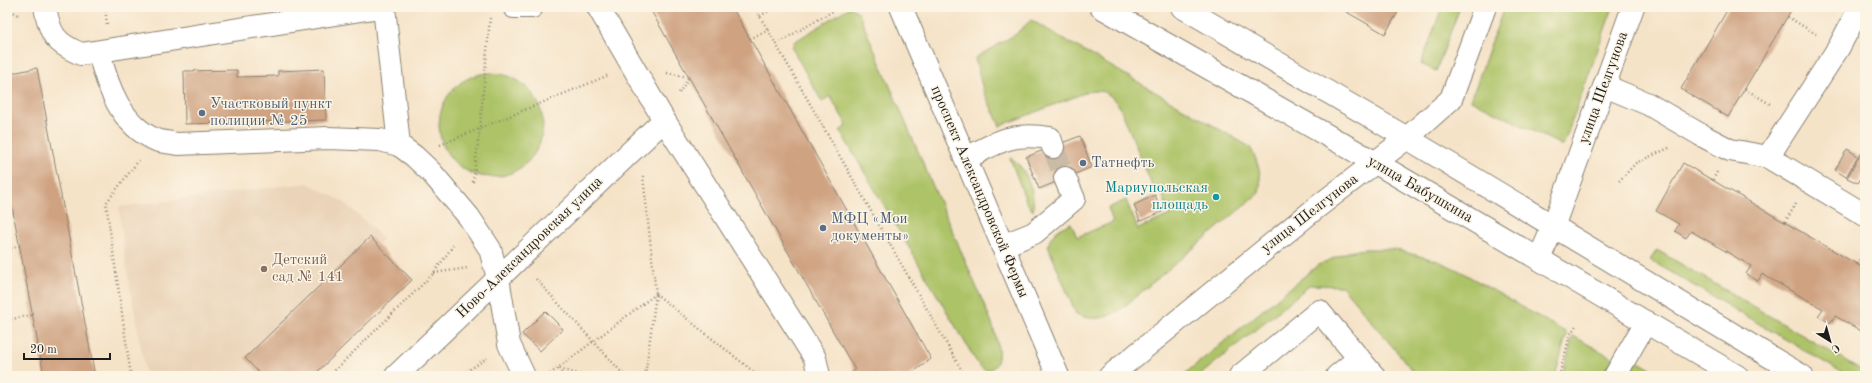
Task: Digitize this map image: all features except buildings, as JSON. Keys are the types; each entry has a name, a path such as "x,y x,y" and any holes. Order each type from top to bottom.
{"street":[{"path":"45,7 51,33 65,47 81,54 380,7"},
{"path":"384,7 406,151"},
{"path":"514,7 532,7"},
{"path":"598,7 664,120 815,358 819,376"},
{"name":"проспект Александровской Фермы","path":"901,7 967,158 1002,246 1058,376"},
{"name":"улица Бабушкина","path":"1101,7 1376,164 1737,376"},
{"path":"1182,7 1407,138 1802,376"},
{"name":"улица Шелгунова","path":"1110,376 1316,208 1376,164 1451,99 1485,7"},
{"name":"улица Шелгунова","path":"1539,259 1553,227 1633,7"},
{"path":"1768,157 1839,47 1860,7"},
{"path":"99,52 103,69 112,94 124,114 137,129 156,140 177,144 328,138 380,140 406,151 431,172 469,217 490,250 498,278 509,344 524,376"},
{"path":"1604,86 1648,104 1730,150 1768,157 1865,214"},
{"name":"Ново-Александровская улица","path":"396,376 664,120"},
{"path":"967,158 998,141 1030,135 1050,138 1052,147"},
{"path":"1002,246 1034,232 1074,199 1065,178"},
{"path":"1240,376 1319,310 1374,376"},
{"path":"1615,376 1646,322"},
{"path":"1337,376 1358,358"}],"path":[{"path":"754,7 966,376"},
{"path":"760,16 775,7"},
{"path":"776,44 840,7"},
{"path":"1788,16 1839,47"},
{"path":"473,187 490,20"},
{"path":"750,39 768,30"},
{"path":"406,151 480,127 632,66 689,77"},
{"path":"131,376 106,203 135,164 156,140"},
{"path":"639,143 656,294 645,376"},
{"path":"1619,181 1636,163 1675,146"},
{"path":"329,376 433,274 459,237"},
{"path":"7,249 20,246"},
{"path":"1857,264 1865,251"},
{"path":"518,259 625,376"},
{"path":"433,274 475,267"},
{"path":"547,376 656,294"},
{"path":"656,294 759,376"},
{"path":"7,320 32,315"},
{"path":"1559,376 1570,335 1577,324"},
{"path":"460,376 509,344"},
{"path":"558,368 564,376"},
{"path":"558,368 584,376"}],"shaded area":[{"name":"Детский сад № 141","path":"307,183 344,202 383,238 378,245 412,280 313,376 146,376 125,259 119,207"}],"green space":[{"path":"850,7 858,12 992,323 997,341 998,354 995,365 989,370 982,368 976,361 840,131 847,125 830,96 822,102 792,48 794,42"},
{"path":"1442,7 1460,7 1436,71 1421,64"},
{"path":"1504,7 1613,7 1563,146 1471,100"},
{"path":"1031,20 1250,147 1259,170 1259,193 1120,310 1104,317 1088,318 1076,314 1048,246 1049,241 1060,229 1071,223 1077,237 1113,222 1108,208 1126,200 1138,229 1170,215 1159,186 1153,188 1120,107 1113,98 1106,93 1098,91 1087,92 1000,126 983,90 975,58 1016,34"},
{"path":"491,73 511,77 520,81 528,88 535,96 539,105 543,125 539,145 535,154 528,162 520,169 511,173 491,177 471,173 462,169 454,162 447,154 443,145 439,125 443,105 447,96 454,88 462,81 471,77"},
{"path":"1010,158 1021,167 1029,181 1034,204 1033,211 1026,201"},
{"path":"1364,249 1393,249 1438,261 1458,270 1567,333 1555,376 1417,376 1342,286 1310,285 1199,376 1182,376 1318,265 1348,252"},
{"path":"1657,250 1865,372 1865,376 1848,376 1650,260"},
{"path":"1573,336 1613,358 1603,376 1562,376"},
{"path":"1637,361 1663,376 1628,376"}],"tunnel":[{"path":"1053,147 1065,178"}],"place":[{"name":"Участковый пункт полиции № 25","path":"202,113"},
{"name":"Татнефть","path":"1083,163"},
{"name":"Мариупольская площадь","path":"1216,197"},
{"name":"МФЦ «Мои документы»","path":"823,228"},
{"name":"Детский сад № 141","path":"264,269"}]}
